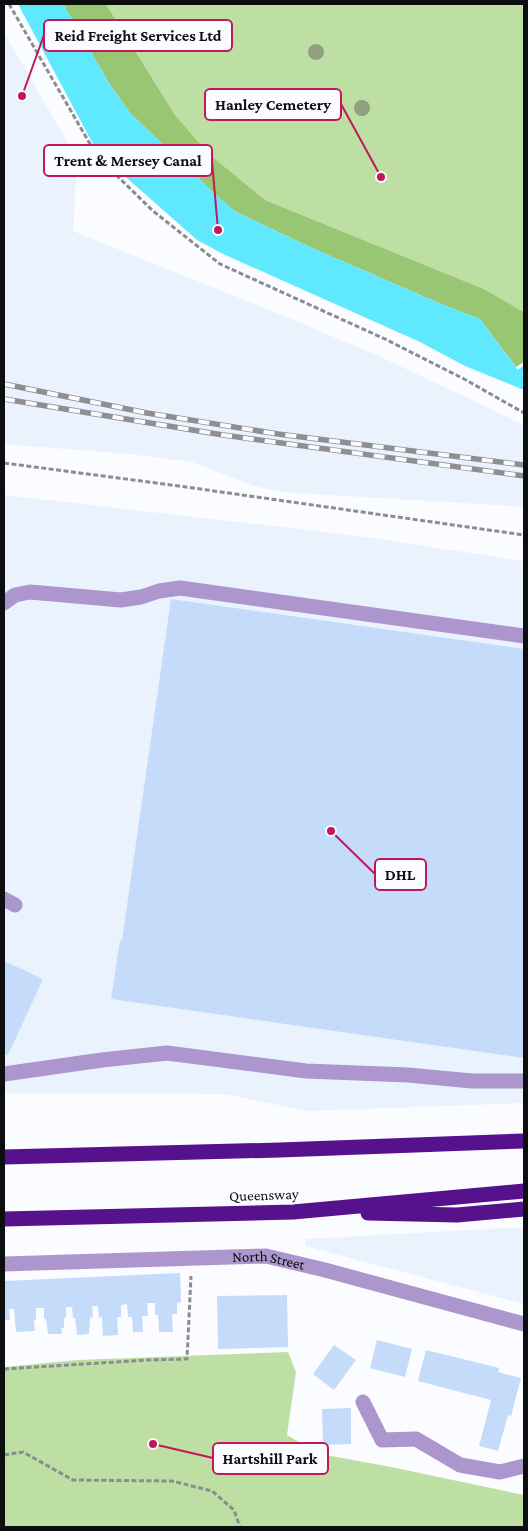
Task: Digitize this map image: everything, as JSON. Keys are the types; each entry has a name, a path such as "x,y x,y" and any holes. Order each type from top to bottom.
{"highway":[{"path":"280,1150 524,1132"},
{"path":"4,1156 280,1150 524,1141"},
{"name":"Queensway","path":"4,1218 293,1212 524,1191"},
{"path":"293,1212 457,1215 524,1209"}],"street":[{"path":"4,603 15,595 30,592 121,600 180,588 524,636"},
{"path":"4,1074 167,1053 306,1071 408,1075 472,1081 524,1081"},
{"name":"North Street","path":"4,1264 266,1256 524,1324"},
{"path":"363,1402 382,1440 416,1439 460,1465 484,1470 500,1472 524,1465"}],"path":[{"path":"9,4 97,156 160,217 220,264 385,339 466,380 524,413"},
{"path":"4,463 524,535"},
{"path":"4,1369 139,1360 187,1359 191,1258"},
{"path":"4,1455 23,1452 73,1480 172,1480 212,1491 234,1510 240,1527"}],"shaded area":[{"path":"4,32 77,159 73,231 270,310 383,358 524,425 524,507 280,492 255,486 192,462 129,454 4,444"},
{"path":"4,495 359,536 524,561 524,1103 308,1111 225,1094 4,1093"},
{"path":"524,1227 524,1304 305,1246 306,1239"}],"green space":[{"path":"63,4 106,4 175,115 209,154 265,200 484,289 524,312 524,362 516,367 480,319 312,248 236,212 130,113 110,85"},
{"path":"106,4 524,4 524,312 484,289 265,200 209,154 175,115"},
{"path":"288,1352 296,1372 287,1435 320,1454 524,1495 524,1527 4,1527 4,1367 78,1360"}],"water":[{"path":"18,4 63,4 110,85 130,113 236,212 312,248 480,319 524,378 524,390 465,366 420,342 223,254 197,240 102,156 93,144"}],"building":[{"path":"171,599 524,649 524,1058 111,999 120,940 122,941"},
{"path":"4,961 43,979 8,1055 4,1053"},
{"path":"180,1273 181,1302 177,1303 177,1314 172,1314 173,1332 159,1332 158,1315 155,1315 155,1303 147,1303 148,1316 142,1316 143,1332 133,1332 132,1317 128,1317 127,1304 121,1305 121,1317 117,1317 118,1335 103,1336 102,1317 99,1318 98,1306 92,1306 93,1317 90,1318 89,1334 77,1335 72,1307 66,1307 64,1328 61,1328 62,1334 48,1334 46,1319 44,1319 44,1308 36,1308 35,1331 16,1332 14,1309 9,1309 10,1320 4,1320 4,1281"},
{"path":"287,1295 288,1347 218,1349 217,1296"},
{"path":"377,1340 412,1349 405,1377 370,1368"},
{"path":"334,1345 356,1360 334,1390 313,1374"},
{"path":"426,1350 499,1368 498,1372 521,1378 511,1416 508,1415 498,1451 479,1446 491,1400 418,1381"},
{"path":"351,1408 351,1444 323,1445 322,1409"}],"waterway":[{"path":"514,376 524,370"}],"railway":[{"path":"4,384 147,413 278,434 524,465"},
{"path":"4,399 223,435 524,476"}],"place":[{"name":"Reid Freight Services Ltd","path":"22,96"},
{"name":"Hanley Cemetery","path":"381,177"},
{"name":"Trent & Mersey Canal","path":"218,230"},
{"name":"DHL","path":"331,831"},
{"name":"Hartshill Park","path":"153,1444"}]}
